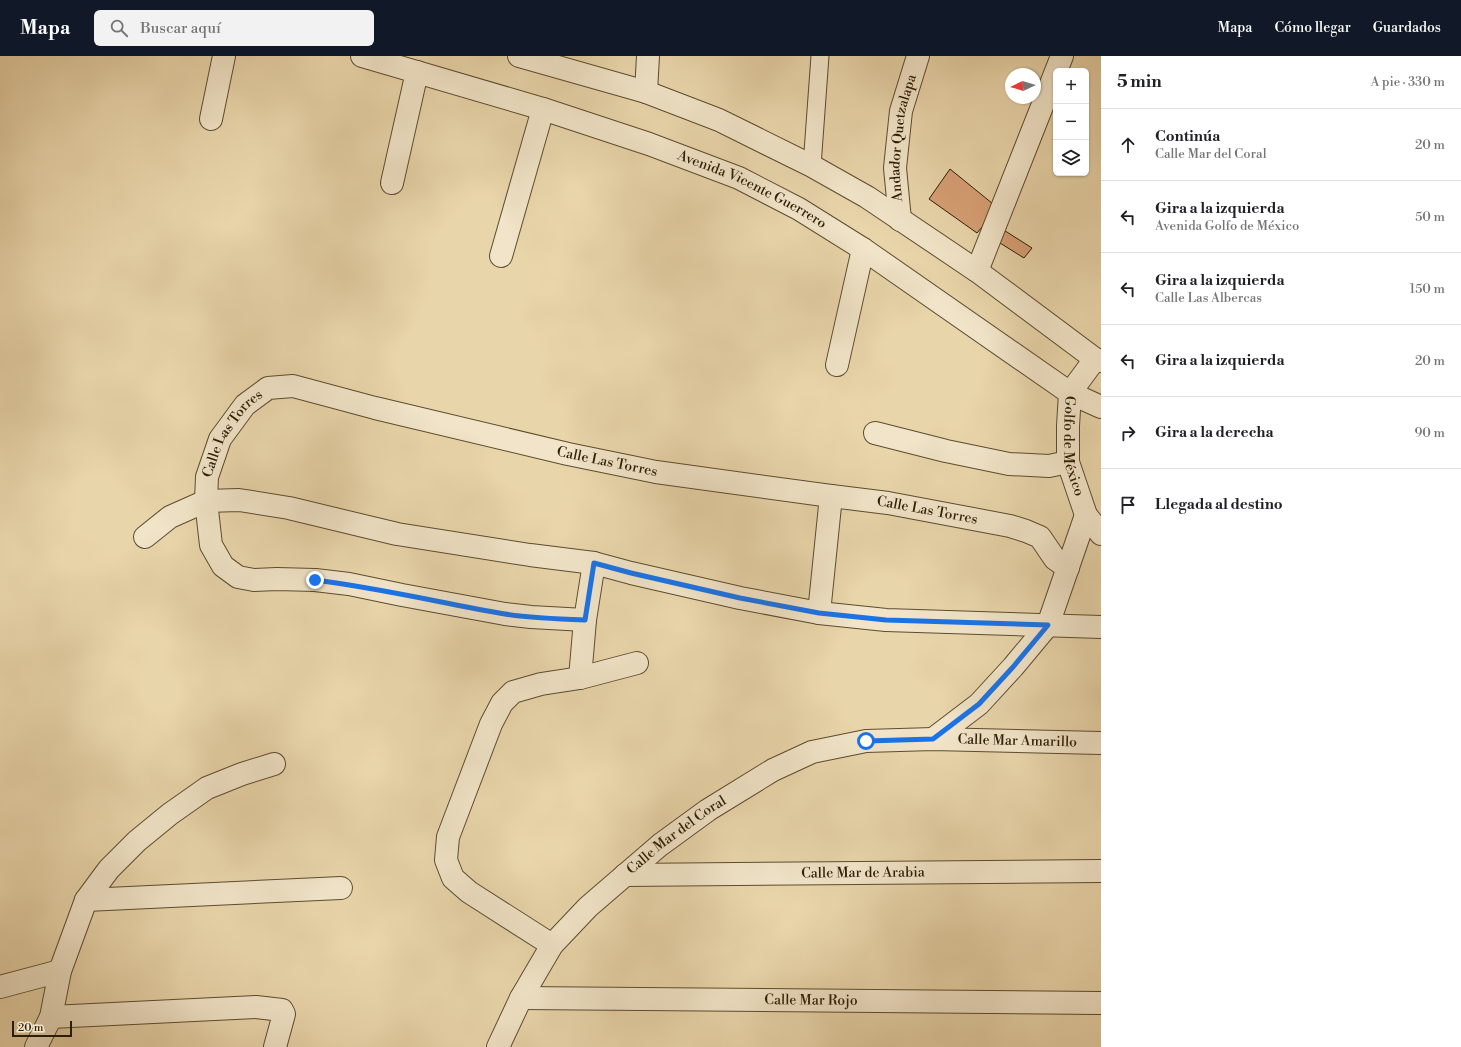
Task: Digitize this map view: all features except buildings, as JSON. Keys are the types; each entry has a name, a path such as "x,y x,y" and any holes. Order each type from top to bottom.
{"street":[{"path":"211,119 224,56"},
{"name":"Avenida Vicente Guerrero","path":"362,56 543,109 648,144 739,178 799,209 863,249 1070,393 1101,407"},
{"path":"519,56 646,92 719,120 812,166 866,197 977,271 1098,360"},
{"path":"646,92 648,56"},
{"path":"812,166 820,56"},
{"name":"Andador Quetzalapa","path":"900,220 895,168 901,111 918,56"},
{"path":"977,271 1062,56"},
{"path":"392,184 417,72"},
{"path":"501,256 543,109"},
{"path":"837,365 863,249"},
{"name":"Golfo de México","path":"1098,360 1070,393 1068,462 1086,515 1101,534"},
{"name":"Calle Las Torres","path":"585,620 505,614 349,584 315,580 254,580 238,578 223,566 211,545 206,501 207,477 220,439 245,405 268,388 293,386 374,408 568,454 656,472 888,503 971,518 1026,531 1040,537 1055,559 1068,568"},
{"path":"875,433 946,451 1009,464 1049,466 1068,462"},
{"path":"819,613 832,496"},
{"path":"146,537 170,517 206,501 239,500 289,508 404,535 522,554 594,563 740,598 819,613 886,620 1101,628"},
{"path":"933,739 979,704 1013,667 1048,625 1086,515"},
{"path":"580,678 585,620 594,563"},
{"path":"552,945 469,892 453,878 446,860 448,837 491,724 502,703 513,692 526,687 580,678 637,662"},
{"name":"Calle Mar Amarillo","path":"933,739 1101,743"},
{"name":"Calle Mar del Coral","path":"498,1047 521,998 552,945 588,907 660,845 708,810 773,770 812,752 866,741 933,739"},
{"path":"36,1047 51,1017 60,971 86,900 109,869 137,841 200,792 242,774 274,764"},
{"name":"Calle Mar de Arabia","path":"625,875 1101,871"},
{"path":"86,900 341,888"},
{"path":"0,987 60,971"},
{"name":"Calle Mar Rojo","path":"521,998 1101,1003"},
{"path":"51,1017 256,1007 277,1009 282,1010 284,1014 275,1047"}],"route":[{"path":"315,580 349,584 505,614 585,620 588,593 594,563 740,598 819,613 886,620 1003,625 1048,625 1013,667 979,704 933,739 866,741"}]}
